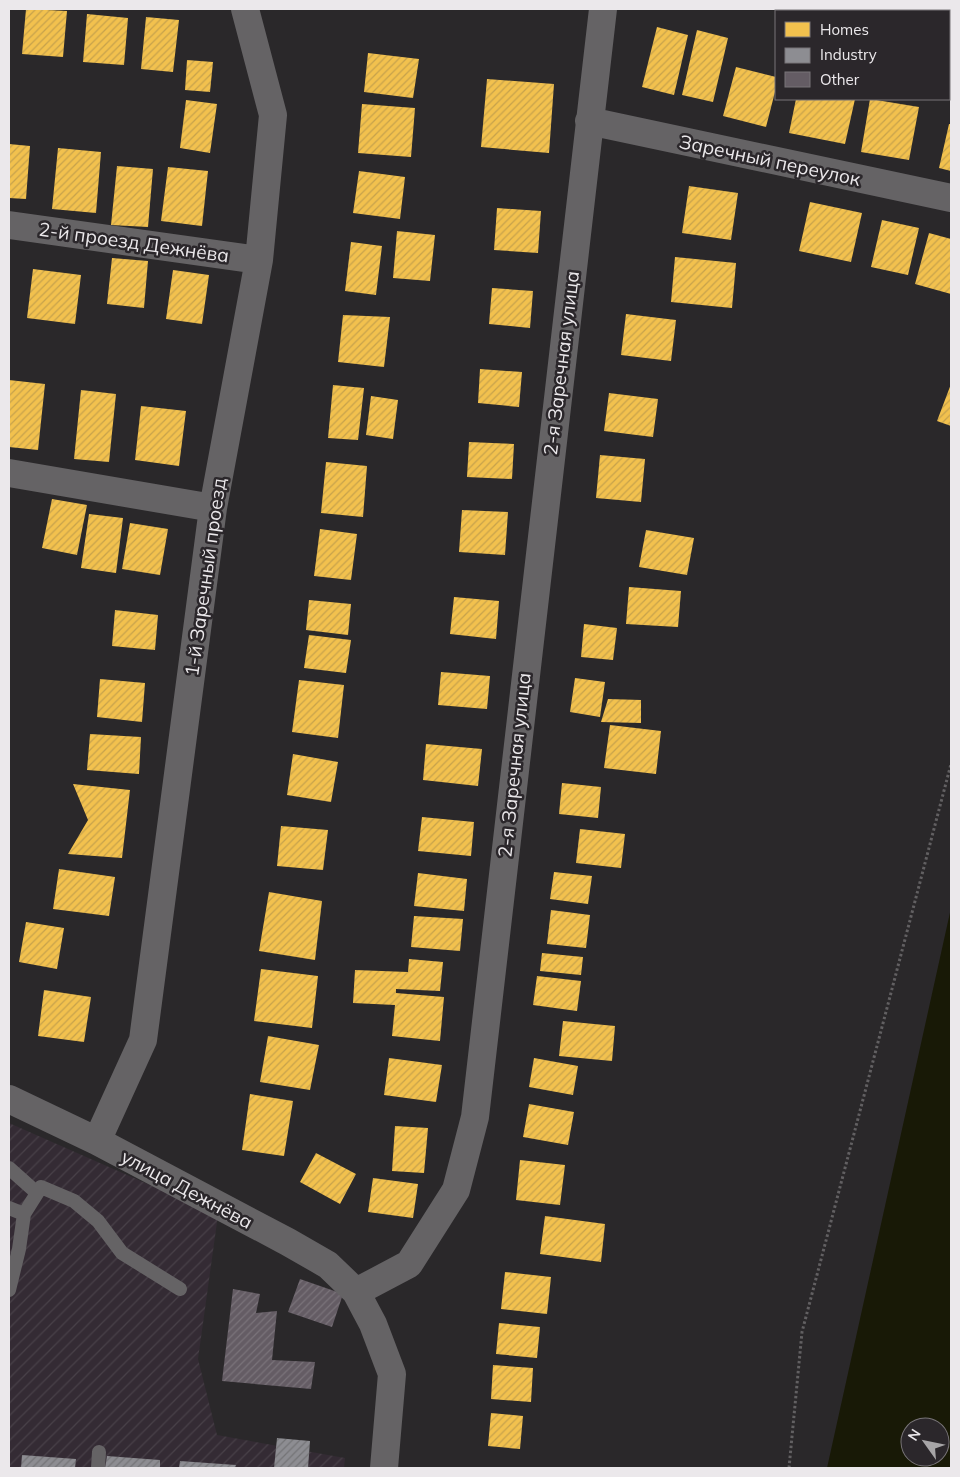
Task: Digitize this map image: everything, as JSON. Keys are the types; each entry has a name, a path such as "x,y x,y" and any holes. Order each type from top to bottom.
{"street":[{"name":"1-й Заречный проезд","path":"97,1141 143,1040 213,508 258,260 274,115 245,9"},
{"name":"2-я Заречная улица","path":"356,1292 409,1264 456,1190 474,1117 589,122 597,10"},
{"name":"Заречный переулок","path":"589,122 951,198"},
{"name":"2-й проезд Дежнёва","path":"9,224 258,260"},
{"path":"9,473 213,508"},
{"name":"улица Дежнёва","path":"9,1099 97,1141 328,1265 356,1292"},
{"path":"356,1292 373,1324 392,1374 384,1468"}],"lane":[{"path":"9,1168 37,1193"},
{"path":"9,1290 19,1249 24,1214 41,1188 74,1201 98,1221 122,1253 180,1289"},
{"path":"9,1208 24,1214"},
{"path":"98,1468 99,1452"}],"path":[{"path":"789,1468 802,1332 951,764"}],"shaded area":[{"path":"951,908 951,1468 827,1468"},
{"path":"9,1123 218,1215 198,1359 217,1435 345,1458 344,1468 9,1468"}],"building: Homes":[{"path":"26,9 67,11 63,57 22,54"},
{"path":"87,14 128,18 124,65 83,62"},
{"path":"146,17 179,20 173,72 141,69"},
{"path":"657,27 688,35 674,95 642,87"},
{"path":"697,30 728,38 713,102 682,95"},
{"path":"368,53 419,59 413,98 364,92"},
{"path":"187,60 213,62 210,92 185,90"},
{"path":"736,67 775,77 775,92 766,127 723,116"},
{"path":"487,79 554,84 549,153 481,147"},
{"path":"186,100 217,104 210,153 180,148"},
{"path":"796,100 855,100 845,144 789,133"},
{"path":"870,100 919,107 909,160 861,152"},
{"path":"362,104 415,108 411,157 358,153"},
{"path":"949,124 951,124 951,171 939,168"},
{"path":"9,144 30,146 26,199 9,198"},
{"path":"58,148 101,152 96,213 52,209"},
{"path":"117,166 153,169 148,227 111,225"},
{"path":"168,167 208,171 202,226 161,221"},
{"path":"359,171 405,177 400,219 353,213"},
{"path":"689,186 738,193 731,240 682,233"},
{"path":"810,202 862,213 851,262 799,251"},
{"path":"497,208 541,211 538,253 494,250"},
{"path":"882,220 919,228 908,275 871,267"},
{"path":"397,231 435,235 430,281 393,278"},
{"path":"929,233 951,239 951,294 915,284"},
{"path":"351,242 382,246 376,295 345,291"},
{"path":"675,257 736,263 732,308 671,302"},
{"path":"112,258 148,261 144,308 107,304"},
{"path":"33,269 81,275 75,324 27,318"},
{"path":"173,270 209,275 202,324 166,319"},
{"path":"492,288 533,291 530,328 489,324"},
{"path":"626,314 676,320 671,361 621,355"},
{"path":"343,315 390,317 384,367 338,362"},
{"path":"480,369 522,372 519,407 478,403"},
{"path":"9,380 45,384 38,450 9,447"},
{"path":"951,384 951,426 937,421"},
{"path":"333,385 364,388 358,440 328,438"},
{"path":"81,390 116,394 109,462 74,459"},
{"path":"609,393 658,399 653,437 604,431"},
{"path":"371,396 398,400 393,439 366,435"},
{"path":"141,406 186,411 179,466 135,460"},
{"path":"469,442 514,444 512,479 467,477"},
{"path":"600,455 645,459 641,502 596,498"},
{"path":"326,462 367,466 363,517 321,513"},
{"path":"52,499 87,505 77,555 42,548"},
{"path":"462,510 508,512 505,555 459,552"},
{"path":"89,514 123,518 116,573 81,568"},
{"path":"130,523 168,529 160,575 122,569"},
{"path":"320,529 357,534 351,580 314,576"},
{"path":"646,530 694,538 687,575 639,567"},
{"path":"629,587 681,591 678,627 626,624"},
{"path":"454,597 499,601 496,639 450,634"},
{"path":"309,600 351,604 348,635 306,630"},
{"path":"115,610 158,615 155,650 112,646"},
{"path":"584,624 617,628 613,660 581,657"},
{"path":"309,635 351,640 346,673 304,668"},
{"path":"441,672 490,676 487,709 438,705"},
{"path":"575,678 605,682 600,717 570,712"},
{"path":"100,679 145,683 142,722 97,717"},
{"path":"299,680 344,685 338,738 292,732"},
{"path":"608,699 641,700 641,723 601,722"},
{"path":"610,725 661,731 656,774 604,768"},
{"path":"90,734 141,737 139,774 87,770"},
{"path":"426,744 482,749 478,786 423,780"},
{"path":"293,754 338,762 331,802 287,795"},
{"path":"562,783 601,787 598,818 559,814"},
{"path":"73,784 130,790 122,858 68,854 88,820"},
{"path":"422,817 474,822 471,856 418,851"},
{"path":"281,826 328,830 323,870 277,866"},
{"path":"580,829 625,834 621,868 576,863"},
{"path":"59,869 115,877 109,916 53,909"},
{"path":"554,872 592,876 588,904 550,899"},
{"path":"418,873 467,879 464,911 414,906"},
{"path":"269,892 322,901 315,960 259,951"},
{"path":"551,910 590,915 586,948 547,944"},
{"path":"414,916 463,919 460,951 411,947"},
{"path":"26,922 64,928 57,969 19,962"},
{"path":"542,953 583,957 581,975 540,971"},
{"path":"409,959 443,962 440,991 396,989 396,993 444,997 440,1041 392,1036 395,1005 353,1003 355,970 408,972"},
{"path":"261,969 318,976 312,1028 254,1021"},
{"path":"537,976 581,981 577,1011 533,1005"},
{"path":"44,990 91,997 84,1042 38,1036"},
{"path":"563,1021 615,1026 612,1061 559,1056"},
{"path":"268,1036 319,1045 310,1090 260,1082"},
{"path":"389,1058 442,1065 436,1102 384,1095"},
{"path":"534,1058 578,1066 573,1095 529,1087"},
{"path":"250,1094 293,1101 284,1156 242,1150"},
{"path":"529,1104 574,1112 568,1145 523,1137"},
{"path":"395,1126 428,1128 424,1173 392,1171"},
{"path":"316,1153 356,1174 340,1204 300,1182"},
{"path":"520,1160 565,1165 560,1205 516,1200"},
{"path":"373,1178 418,1184 413,1218 368,1212"},
{"path":"545,1216 605,1224 601,1262 540,1254"},
{"path":"505,1272 551,1277 547,1314 501,1309"},
{"path":"499,1323 540,1327 537,1358 496,1354"},
{"path":"493,1365 533,1368 531,1402 491,1399"},
{"path":"491,1413 523,1416 520,1449 488,1446"}],"building: Industry":[{"path":"277,1438 310,1441 308,1468 274,1468"},
{"path":"22,1455 76,1459 75,1468 21,1468"},
{"path":"107,1456 160,1460 160,1468 105,1468"},
{"path":"180,1461 236,1465 235,1468 179,1468"}],"building: Other":[{"path":"300,1279 343,1294 332,1327 288,1312"},
{"path":"233,1289 260,1294 256,1313 277,1311 272,1360 315,1362 311,1389 222,1381"}]}
